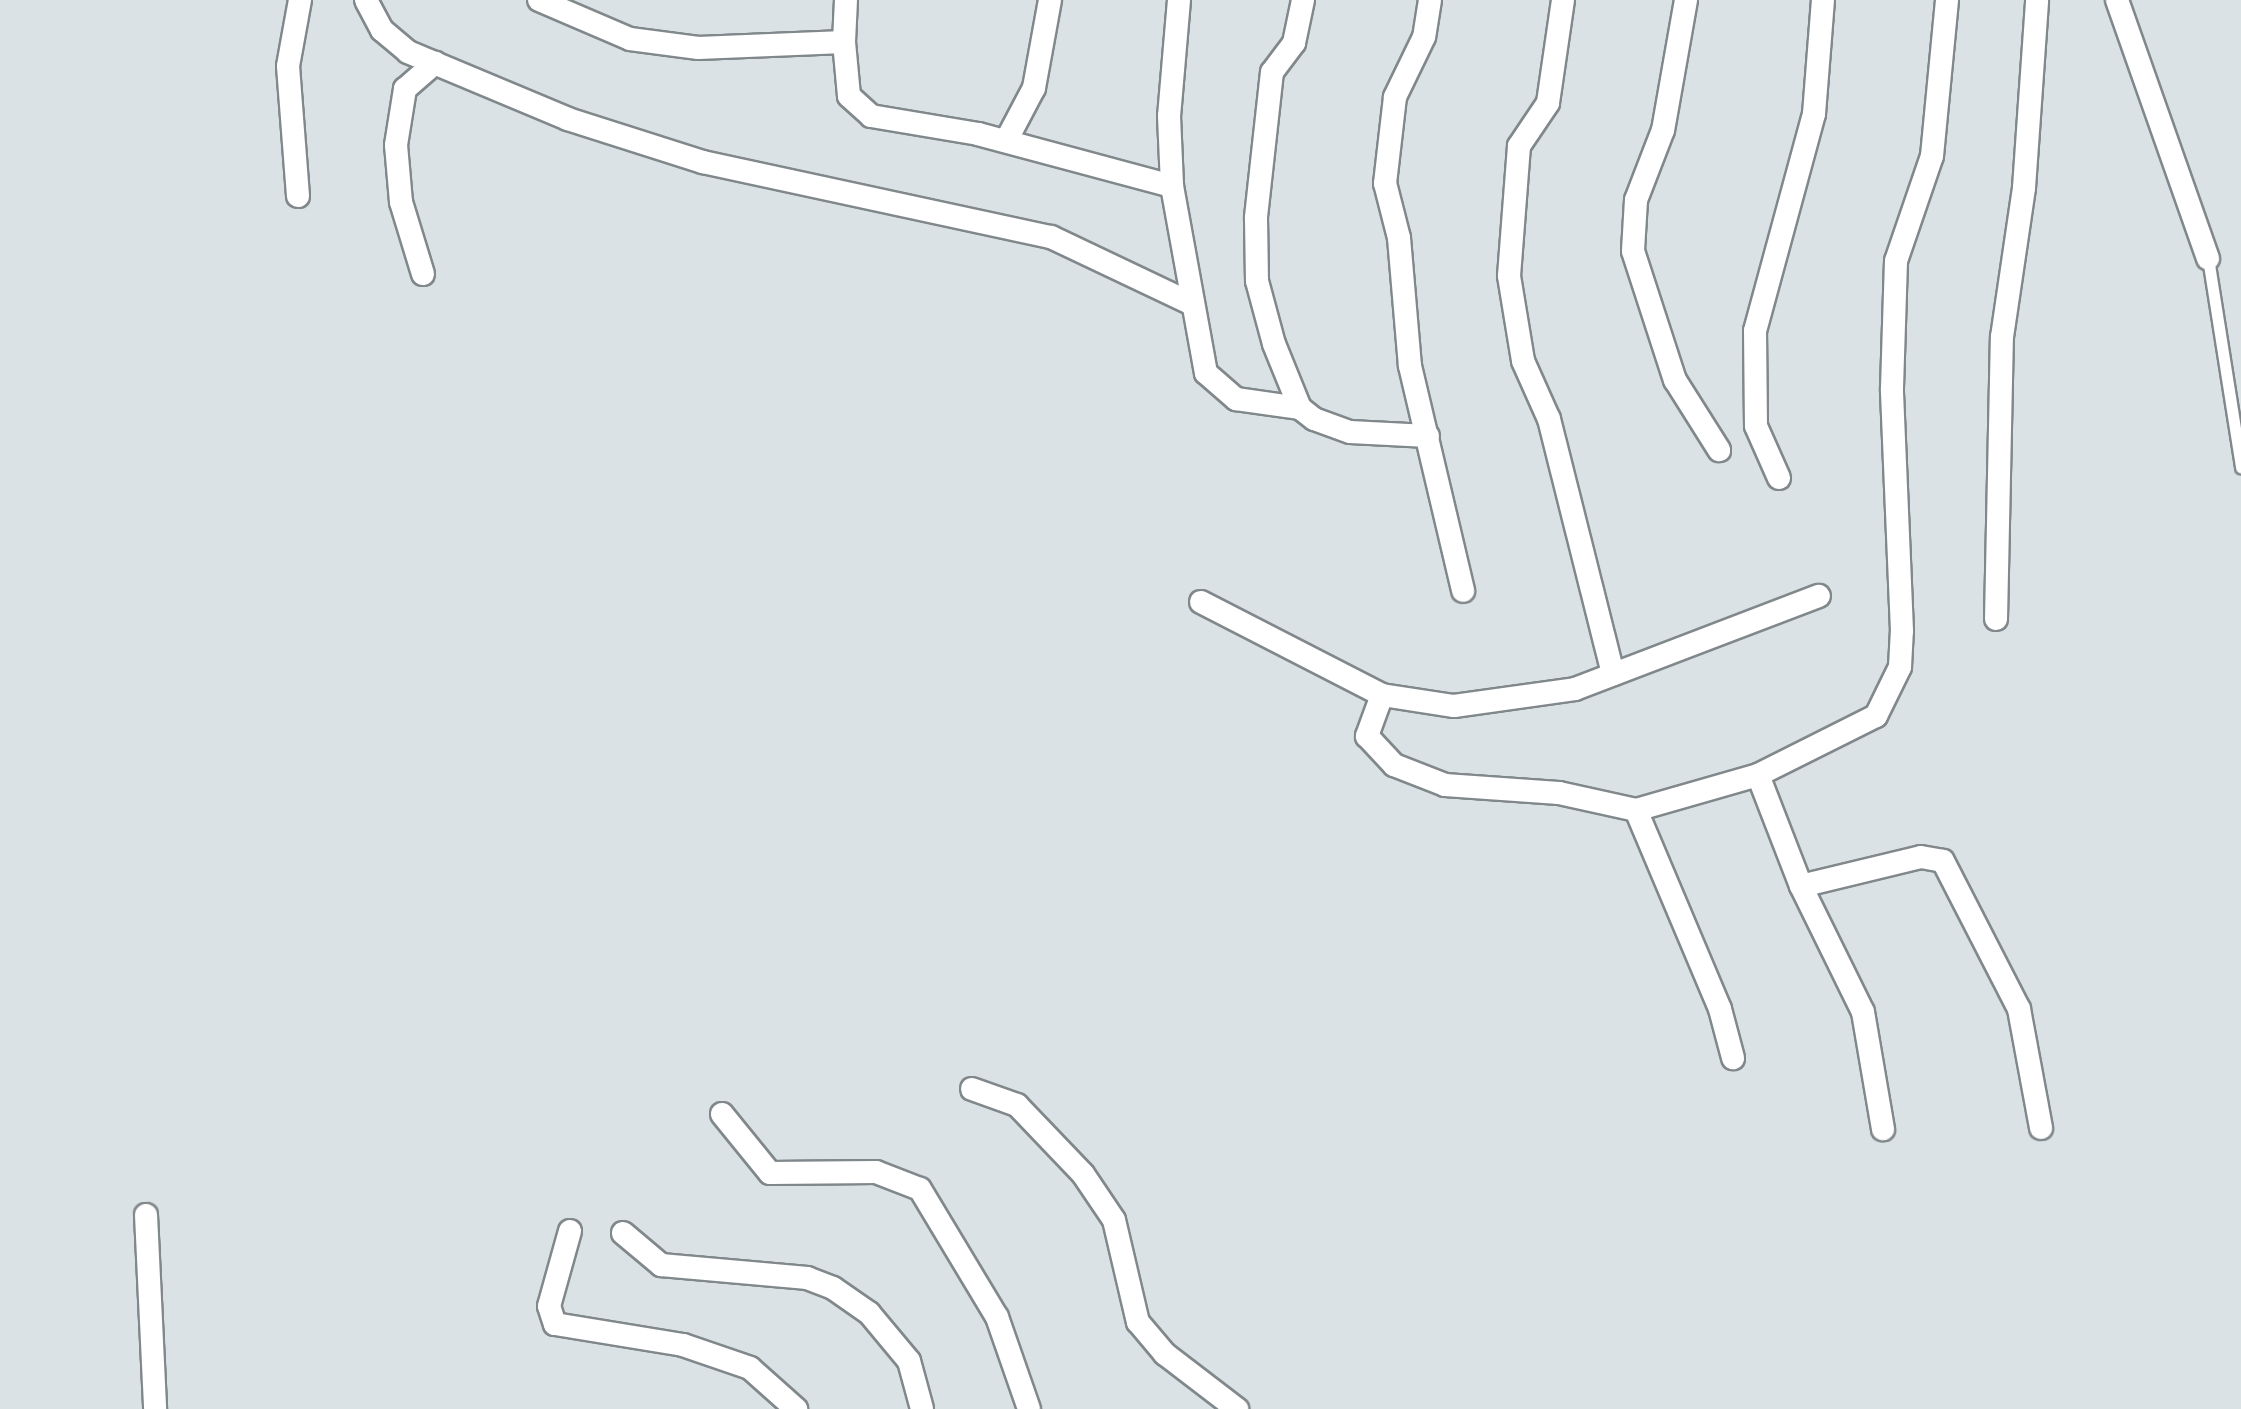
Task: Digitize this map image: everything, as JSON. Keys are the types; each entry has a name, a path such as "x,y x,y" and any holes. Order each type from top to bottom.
{"street":[{"path":"298,196 288,66 300,0"},
{"path":"366,0 392,43 568,119 702,162 1051,237 1192,304"},
{"path":"539,0 630,39 698,48 844,42"},
{"path":"846,0 844,42 856,108 1006,141 1172,186"},
{"path":"1006,141 1034,88 1050,0"},
{"path":"1178,0 1169,116 1172,186 1192,304 1211,383 1236,399 1300,408 1350,432 1428,436"},
{"path":"1300,408 1257,281 1256,218 1272,72 1294,42 1304,0"},
{"path":"1430,0 1424,37 1395,98 1385,184 1399,238 1410,366 1464,591"},
{"path":"1562,0 1548,103 1519,146 1508,276 1522,361 1549,419 1613,674"},
{"path":"1686,0 1663,130 1636,200 1633,251 1675,380 1719,450"},
{"path":"1780,478 1756,426 1755,331 1814,114 1823,0"},
{"path":"1382,695 1368,736 1394,765 1445,785 1559,793 1636,810 1758,775 1876,716 1900,667 1892,388 1896,262 1932,156 1947,0"},
{"path":"1996,619 2002,337 2024,188 2037,0"},
{"path":"2117,0 2208,258"},
{"path":"423,274 400,202 396,145 405,89 436,63"},
{"path":"1201,602 1382,695 1471,704 1538,698 1613,674 1818,596"},
{"path":"1758,775 1801,886 1863,1012 1882,1129"},
{"path":"1636,810 1720,1009 1732,1058"},
{"path":"1801,886 1921,857 1943,861 2019,1009 2041,1128"},
{"path":"972,1090 1017,1105 1083,1174 1114,1220 1144,1331 1238,1409"},
{"path":"722,1114 770,1173 876,1172 920,1189 997,1318 1029,1409"},
{"path":"146,1214 155,1409"},
{"path":"570,1231 549,1306 555,1324 683,1346 750,1368 796,1409"},
{"path":"624,1232 661,1265 807,1278 833,1288 870,1314 909,1362 922,1409"}],"lane":[{"path":"2208,258 2241,467"}]}
